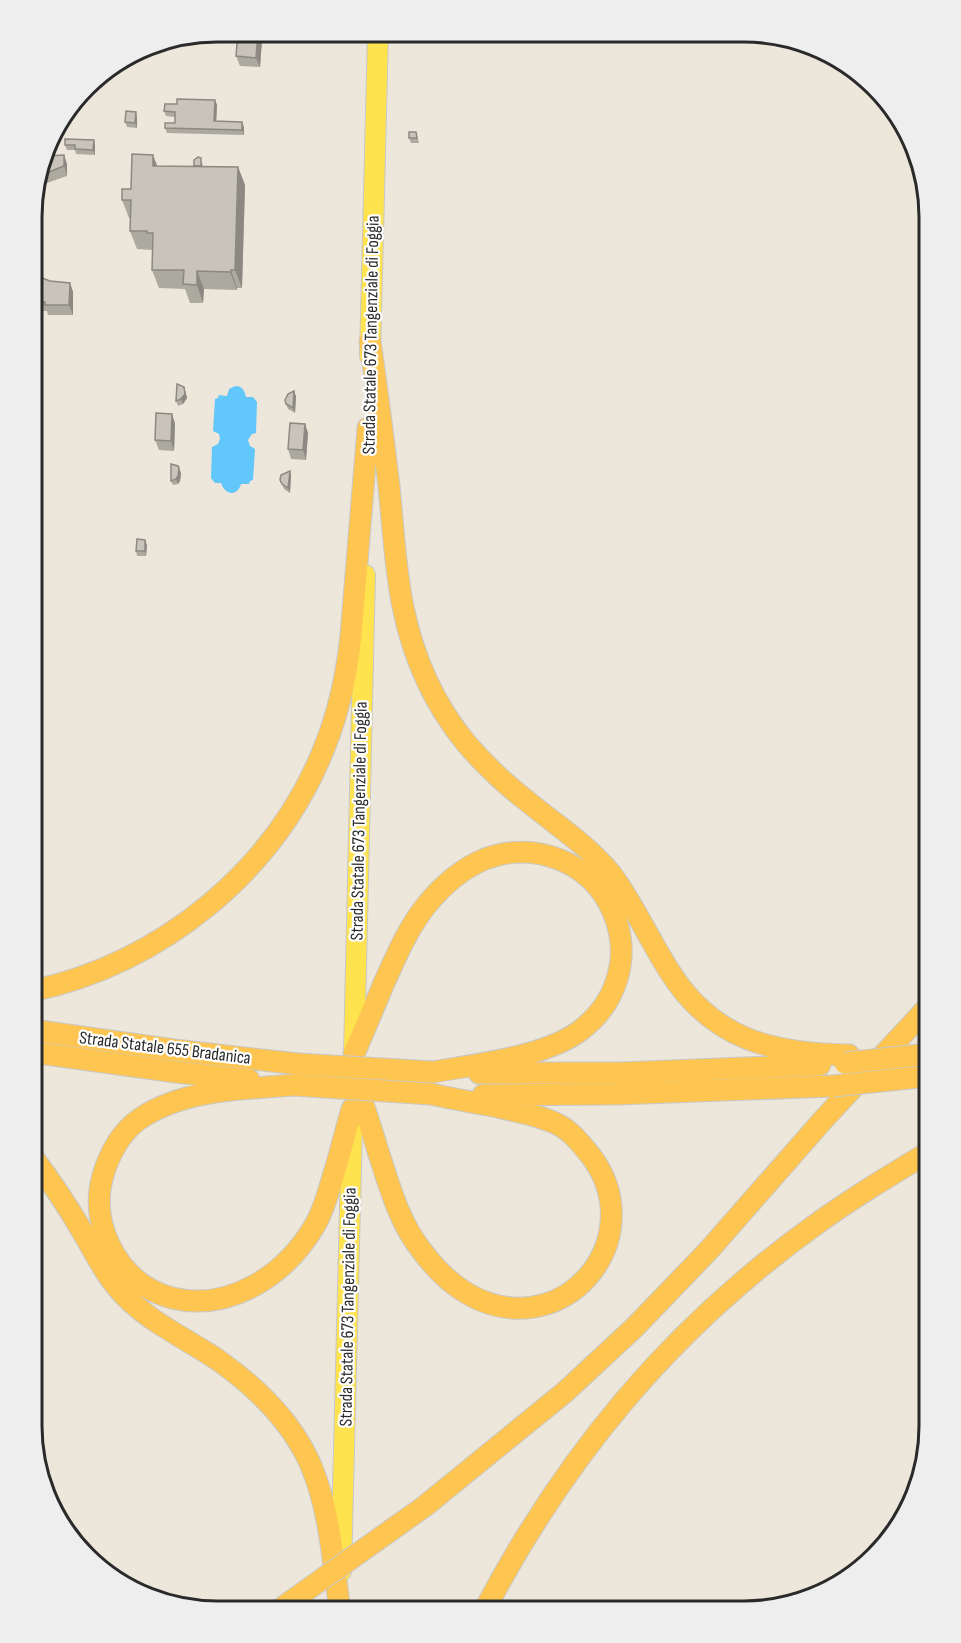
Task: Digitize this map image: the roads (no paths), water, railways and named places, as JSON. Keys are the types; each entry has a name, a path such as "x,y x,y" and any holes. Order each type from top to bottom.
{"highway":[{"path":"370,341 403,606 415,652 426,678 454,727 476,755 500,779 572,835 603,865 622,891 675,980 691,1000 710,1017 734,1033 774,1048 847,1059"},
{"path":"42,988 112,965 158,942 188,922 230,887 253,863 277,833 304,790 317,765 333,724 347,665 368,429"},
{"path":"431,1094 542,1118 569,1132 595,1161 604,1178 611,1200 610,1236 597,1267 572,1292 552,1302 536,1306 503,1307 471,1296 441,1273 417,1245 397,1209 353,1065 402,943 424,908 452,879 483,860 501,854 520,852 554,857 583,872 608,901 620,934 619,974 603,1007 580,1031 548,1048 434,1072"},
{"path":"291,1601 425,1506 565,1392 635,1327 709,1250 823,1120 919,1017"},
{"name":"Strada Statale 655 Bradanica","path":"42,1031 297,1064 434,1072"},
{"name":"Strada Statale 655 Bradanica","path":"42,1053 294,1085"},
{"path":"434,1072 620,1073 919,1054"},
{"path":"352,1109 322,1213 310,1234 281,1266 244,1291 226,1298 208,1301 190,1301 169,1297 150,1290 136,1280 119,1262 109,1243 99,1203 100,1185 105,1170 122,1136 157,1109 180,1100 230,1091 294,1085 431,1094 616,1094 833,1086 919,1077"},
{"path":"490,1601 530,1529 578,1457 631,1391 674,1345 729,1294 792,1242 866,1191 919,1158"},
{"path":"42,1170 119,1290 152,1318 243,1379 276,1413 298,1442 313,1469 321,1495 339,1601"}],"main road":[{"name":"Strada Statale 673 Tangenziale di Foggia","path":"340,1601 378,42"}],"water":[{"path":"235,386 244,390 246,397 253,397 257,402 256,433 252,434 248,440 250,446 255,449 253,480 249,484 241,484 237,491 231,493 225,490 221,483 215,483 211,478 212,447 218,444 220,439 219,434 213,431 215,399 219,395 227,396 229,389"}]}
